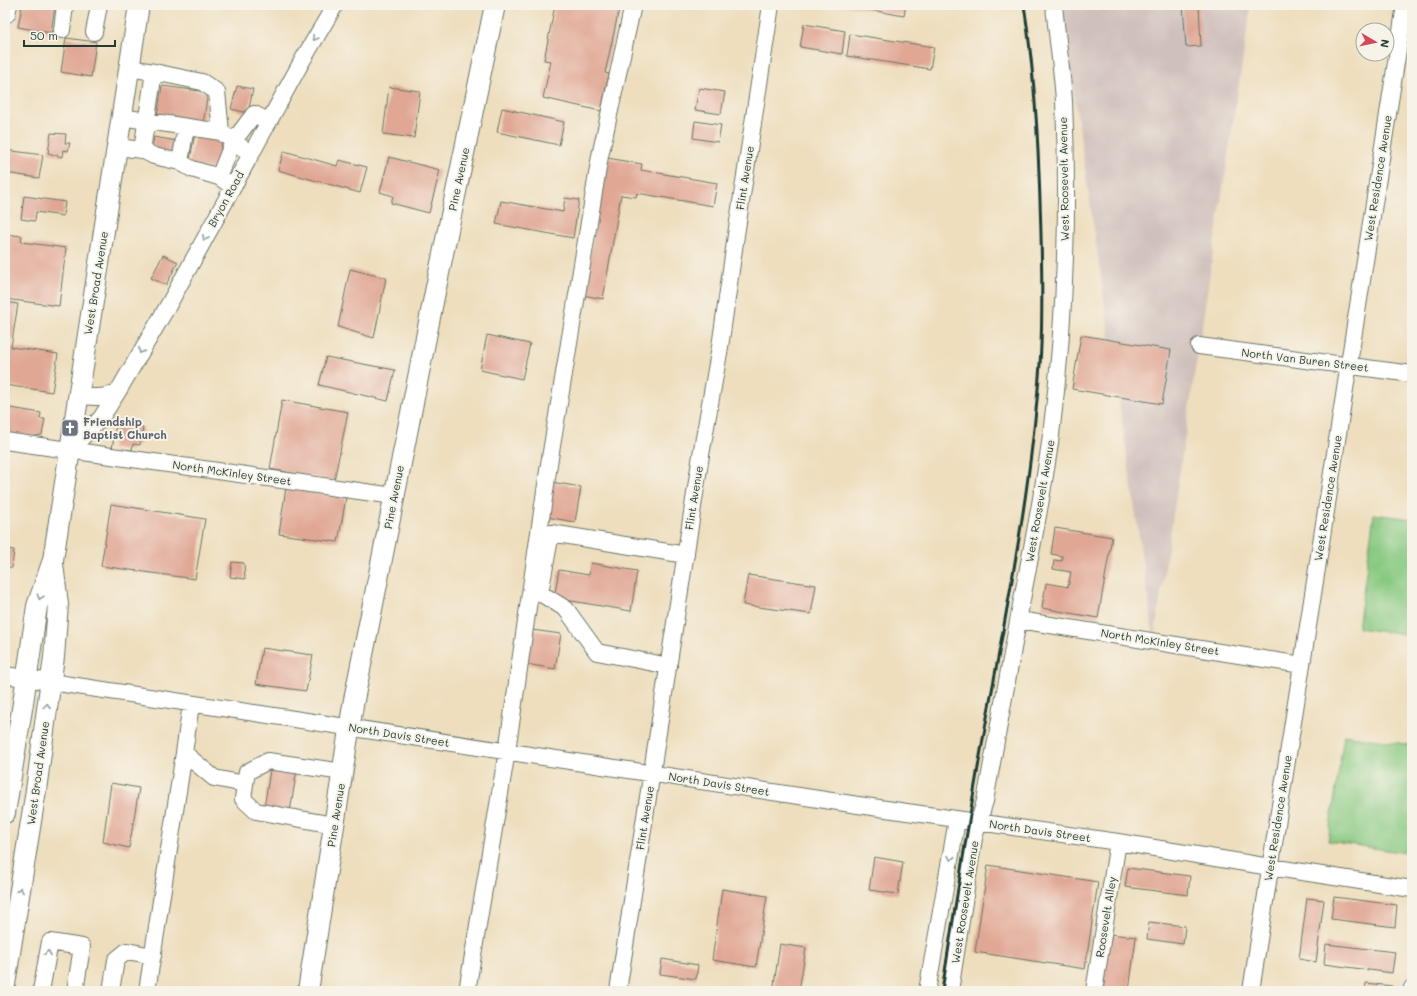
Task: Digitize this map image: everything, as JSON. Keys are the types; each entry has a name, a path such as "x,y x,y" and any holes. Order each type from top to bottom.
{"main road":[{"name":"West Broad Avenue","path":"5,813 37,606 53,560 139,5"},
{"name":"Pine Avenue","path":"308,991 349,727 394,496 495,5"},
{"name":"West Broad Avenue","path":"5,984 36,790 50,683 58,604 53,560"}],"street":[{"path":"5,14 7,14 9,5"},
{"path":"62,30 66,5"},
{"path":"94,32 99,5"},
{"name":"Bryon Road","path":"70,450 100,418 169,304 268,121 335,5"},
{"path":"467,991 507,751 549,464 598,171 633,5"},
{"name":"Flint Avenue","path":"618,991 701,455 720,346 771,5"},
{"name":"West Roosevelt Avenue","path":"950,991 974,838 985,801 1038,518 1051,438 1062,319 1065,252 1066,164 1064,100 1054,5"},
{"name":"West Residence Avenue","path":"1251,991 1405,5"},
{"path":"129,68 202,82 217,92 227,137 219,177"},
{"path":"142,150 154,72"},
{"path":"227,137 254,114 268,121"},
{"path":"121,117 186,127 227,137 251,154"},
{"path":"180,162 186,127"},
{"path":"117,147 142,150 154,156 180,162 192,169 219,177 232,187"},
{"name":"North Van Buren Street","path":"1199,346 1412,374"},
{"path":"78,395 90,398 104,397 116,393"},
{"name":"North McKinley Street","path":"5,441 394,496"},
{"path":"669,666 598,652 566,609 540,593 551,533 686,555"},
{"name":"North McKinley Street","path":"1019,620 1302,665"},
{"name":"North Davis Street","path":"5,675 50,683 652,772 667,776 958,820 1118,842 1412,889"},
{"path":"147,991 191,704"},
{"path":"184,753 214,778 245,784"},
{"path":"334,825 256,812 243,799 245,784 247,772 268,761 342,772"},
{"name":"West Roosevelt Avenue","path":"928,991 958,820"},
{"name":"Roosevelt Alley","path":"1094,991 1118,842"},
{"path":"41,991 50,942 82,946 75,991"},
{"path":"111,991 116,960 127,951 153,956"}],"shaded area":[{"path":"1061,5 1251,5 1154,639"}],"green space":[{"path":"1374,514 1412,519 1412,636 1358,628"},
{"path":"1344,735 1412,745 1412,854 1328,841"}],"building":[{"path":"22,5 55,5 51,33 18,27"},
{"path":"555,5 620,5 605,73 609,74 601,111 543,98 551,61 544,60"},
{"path":"843,5 906,5 904,16"},
{"path":"1102,5 1113,5 1113,6 1102,7"},
{"path":"1183,5 1199,5 1201,46 1186,47"},
{"path":"804,24 845,31 842,54 800,47"},
{"path":"850,34 934,47 930,69 847,56"},
{"path":"66,38 96,42 91,77 61,72"},
{"path":"162,86 208,92 203,124 157,117"},
{"path":"237,86 253,89 248,113 231,109"},
{"path":"389,87 420,91 414,138 383,134"},
{"path":"699,88 725,92 721,114 695,110"},
{"path":"502,108 564,122 559,145 497,132"},
{"path":"695,121 721,125 718,142 693,138"},
{"path":"51,133 66,134 65,143 70,143 68,151 63,150 62,157 48,153"},
{"path":"195,133 223,138 217,170 189,165"},
{"path":"154,137 177,141 174,155 152,151"},
{"path":"5,150 43,155 39,178 5,173"},
{"path":"284,151 337,166 339,160 367,167 360,193 278,170"},
{"path":"389,157 440,170 429,213 391,203 393,196 380,192"},
{"path":"607,158 642,164 641,170 717,183 713,206 637,193 636,197 621,195 603,299 583,295"},
{"path":"24,196 65,202 63,216 36,212 35,221 21,219"},
{"path":"565,198 579,200 573,238 496,224 501,201 563,212"},
{"path":"5,234 22,236 21,242 66,248 59,306 5,299"},
{"path":"163,255 178,262 166,285 151,278"},
{"path":"350,269 386,278 374,338 338,327"},
{"path":"5,302 18,304 11,347 58,354 52,392 5,385"},
{"path":"487,335 530,344 522,379 480,370"},
{"path":"1081,335 1171,350 1162,404 1072,389"},
{"path":"326,357 395,370 388,401 319,385"},
{"path":"282,400 348,412 334,481 270,469"},
{"path":"5,407 41,413 40,419 45,419 42,435 23,438 5,435"},
{"path":"116,424 143,428 140,445 133,444 132,450 112,449"},
{"path":"551,482 581,487 575,522 546,517"},
{"path":"286,487 346,498 338,542 279,534"},
{"path":"111,504 205,519 195,579 101,566"},
{"path":"1055,528 1112,537 1098,618 1042,608 1046,583 1068,587 1071,572 1053,569 1054,560 1062,561 1062,556 1051,554"},
{"path":"5,549 14,550 12,568 5,567"},
{"path":"232,562 244,563 245,579 230,577"},
{"path":"591,563 637,571 631,611 554,598 559,570 589,575"},
{"path":"748,575 816,585 811,614 743,605"},
{"path":"532,630 561,634 555,669 526,664"},
{"path":"262,648 313,655 306,691 256,684"},
{"path":"271,764 297,769 290,812 264,808"},
{"path":"111,783 139,788 129,848 103,842"},
{"path":"874,857 903,862 898,894 869,890"},
{"path":"988,865 1098,882 1085,969 975,952"},
{"path":"1128,868 1190,876 1188,895 1125,887"},
{"path":"722,889 767,896 756,967 712,960"},
{"path":"1334,897 1397,905 1395,927 1331,919"},
{"path":"1307,898 1324,900 1316,962 1299,959"},
{"path":"1149,922 1185,926 1183,944 1147,939"},
{"path":"1110,934 1136,937 1129,991 1103,991"},
{"path":"780,944 806,948 799,991 773,991"},
{"path":"1326,944 1395,952 1392,973 1324,964"},
{"path":"662,959 698,965 696,979 660,974"},
{"path":"1366,983 1392,986 1391,991 1365,991"}],"railway":[{"path":"942,991 972,802 1017,552 1031,458 1040,364 1042,299 1039,177 1034,91 1024,5"}],"place":[{"name":"Friendship Baptist Church","path":"70,428"}]}
